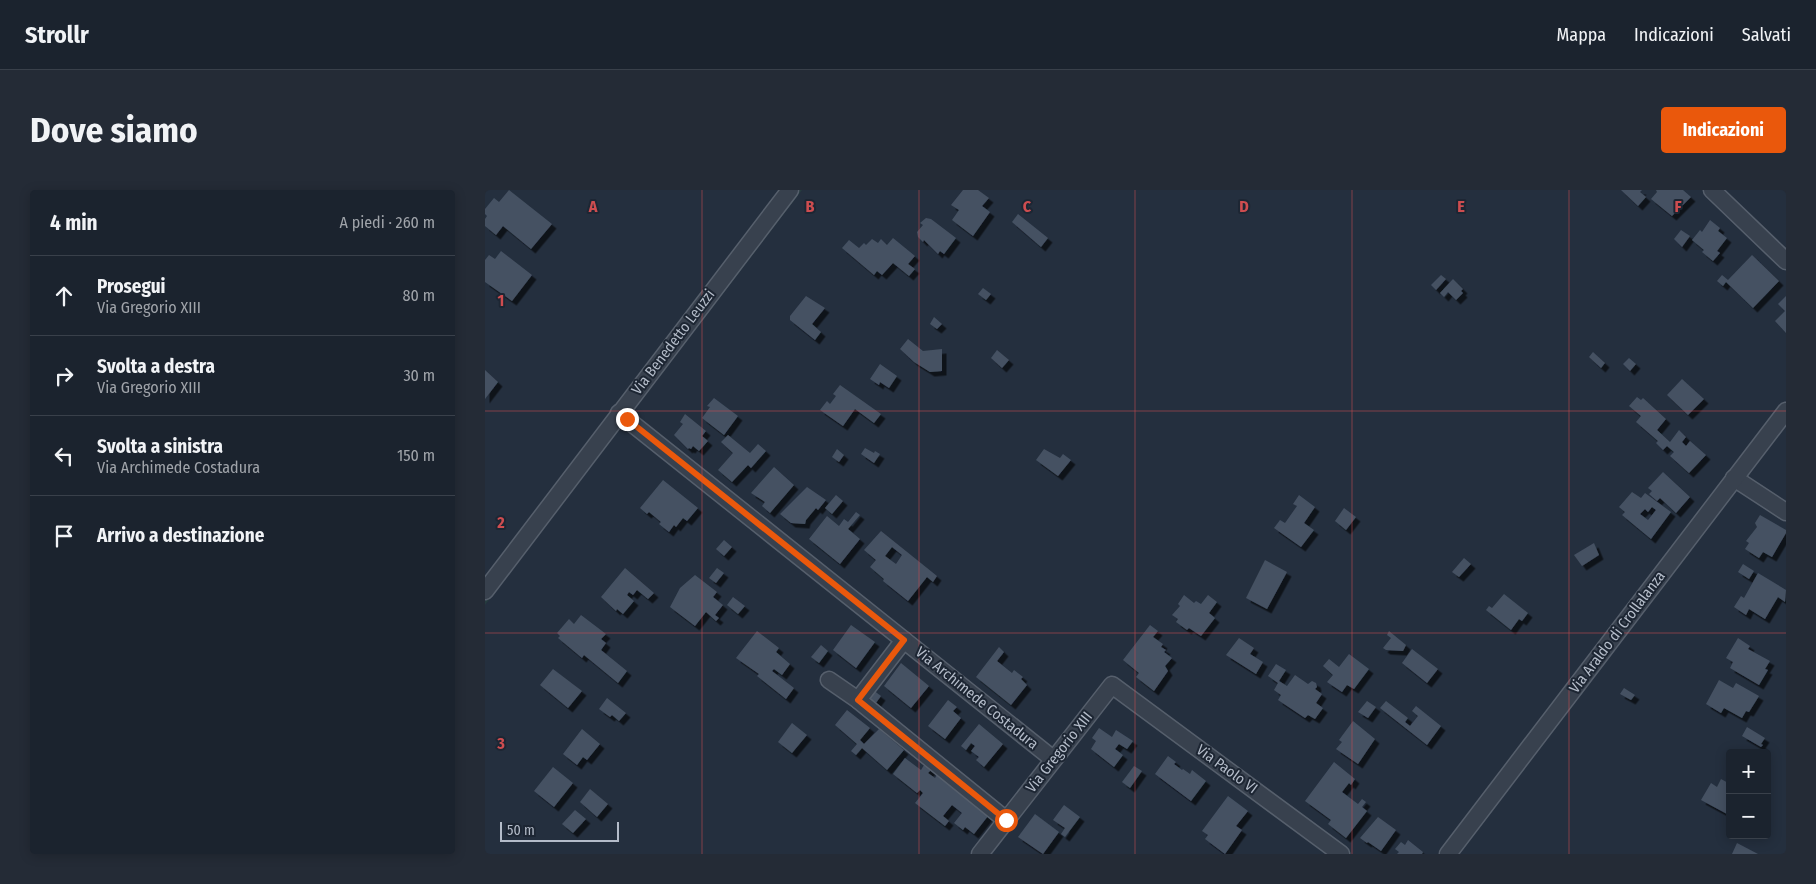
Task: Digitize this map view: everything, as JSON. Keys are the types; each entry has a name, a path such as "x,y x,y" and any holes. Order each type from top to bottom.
{"street":[{"name":"Via Benedetto Leuzzi","path":"485,590 790,190"},
{"path":"1712,190 1786,261"},
{"name":"Via Araldo di Crollalanza","path":"1448,854 1786,410"},
{"name":"Via Archimede Costadura","path":"619,413 1053,759"},
{"path":"1734,478 1786,512"},
{"path":"858,700 904,640"},
{"path":"829,680 858,700 1006,820"},
{"name":"Via Gregorio XIII","path":"980,854 1112,685"},
{"name":"Via Paolo VI","path":"1112,685 1341,854"}],"green space":[{"path":"800,190 802,190 485,605 485,601"}],"building":[{"path":"509,190 552,224 531,249 503,226 496,235 485,226 487,216 485,209 494,198 499,202"},
{"path":"963,190 978,190 989,198 982,206 990,212 973,236 952,220 959,210 951,205"},
{"path":"1621,190 1642,190 1640,192 1646,197 1638,206"},
{"path":"1656,190 1683,190 1691,197 1672,216 1651,199 1657,192"},
{"path":"1018,214 1048,238 1041,247 1012,222"},
{"path":"926,218 931,219 956,238 944,254 940,251 938,254 924,240 923,242 918,237 917,232 923,225 920,223"},
{"path":"1710,220 1720,228 1718,231 1727,238 1717,251 1720,253 1713,261 1692,240 1700,230 1702,232"},
{"path":"1681,230 1690,236 1682,247 1674,239"},
{"path":"893,238 915,256 908,264 915,269 909,276 893,263 882,275 877,271 874,275 842,248 849,240 859,248 864,243 866,245 872,239 878,243 881,239 887,245"},
{"path":"501,251 532,275 512,301 485,282 485,260 489,255 495,259"},
{"path":"1752,255 1779,281 1753,308 1726,282 1723,286 1717,281 1722,275 1728,280"},
{"path":"1441,275 1446,279 1436,290 1431,285"},
{"path":"1453,279 1463,289 1461,291 1463,293 1456,300 1448,292 1444,297 1440,293"},
{"path":"983,288 991,294 986,300 978,294"},
{"path":"806,296 825,308 812,324 821,332 815,340 790,320 790,316"},
{"path":"1786,296 1786,333 1775,321 1785,311 1778,304"},
{"path":"934,317 942,324 937,329 930,324"},
{"path":"908,339 923,351 942,349 942,371 930,372 914,362 900,349"},
{"path":"997,350 1009,360 1002,368 991,358"},
{"path":"1593,352 1605,363 1601,368 1589,357"},
{"path":"1629,358 1636,364 1630,371 1623,364"},
{"path":"880,364 897,376 889,388 880,382 879,385 870,379"},
{"path":"485,370 498,382 485,399"},
{"path":"1682,379 1704,399 1688,415 1667,395"},
{"path":"840,385 881,414 874,423 855,409 843,426 820,410 827,401 830,404 836,396 833,394"},
{"path":"1637,397 1641,400 1643,398 1666,419 1657,430 1670,442 1679,430 1686,437 1682,442 1686,446 1690,441 1706,455 1689,473 1670,456 1674,452 1667,446 1663,450 1656,443 1658,441 1636,422 1641,416 1629,406"},
{"path":"714,398 738,416 724,435 702,418 710,407 707,406"},
{"path":"685,414 706,431 702,436 708,441 699,451 693,446 691,449 688,449 674,435 683,424 680,422"},
{"path":"728,435 750,453 758,444 766,451 751,468 748,465 732,482 718,470 733,453 721,442"},
{"path":"865,448 880,454 874,463 861,454"},
{"path":"837,449 844,455 839,462 832,457"},
{"path":"1044,449 1060,458 1063,454 1071,460 1058,476 1036,460"},
{"path":"774,467 794,485 770,513 762,506 765,502 751,493"},
{"path":"1663,472 1690,497 1676,513 1660,498 1657,501 1649,494 1652,491 1648,488"},
{"path":"663,480 698,508 687,521 683,518 669,532 649,512 647,514 640,508"},
{"path":"807,487 826,500 818,510 816,508 805,524 791,523 780,514"},
{"path":"1632,492 1641,498 1645,493 1671,512 1651,539 1622,515 1625,512 1619,507","holes":["1652,507 1656,510 1648,520 1640,514 1645,509 1648,512"]},
{"path":"836,495 843,501 832,514 825,508"},
{"path":"1299,495 1315,507 1304,523 1314,530 1301,547 1274,528 1280,520 1285,523 1297,506 1293,504"},
{"path":"1344,508 1356,517 1346,530 1335,521"},
{"path":"856,512 860,515 848,529 860,539 840,564 809,539 827,516 839,526 844,519 848,522"},
{"path":"1760,515 1786,530 1772,557 1763,552 1759,558 1745,549 1749,543 1746,541 1757,527 1755,523"},
{"path":"881,531 937,576 933,582 927,577 908,601 883,581 884,579 870,567 876,560 864,550","holes":["892,547 902,555 896,564 885,556"]},
{"path":"724,540 732,547 724,556 716,549"},
{"path":"1594,543 1599,555 1582,566 1574,555"},
{"path":"1464,558 1471,564 1459,577 1452,572"},
{"path":"1265,560 1287,572 1267,609 1246,598"},
{"path":"1743,564 1754,571 1749,579 1738,572"},
{"path":"625,568 654,593 648,599 637,590 633,595 629,592 627,595 634,601 623,614 617,609 616,611 601,597"},
{"path":"717,568 724,573 716,583 709,578"},
{"path":"1758,573 1786,590 1785,602 1778,597 1765,619 1749,609 1746,615 1734,607 1741,596 1744,598"},
{"path":"695,575 717,592 713,597 723,605 715,615 719,618 716,621 706,612 695,626 670,607 680,588"},
{"path":"1504,594 1528,613 1522,621 1519,619 1511,630 1486,610 1489,606 1492,608"},
{"path":"1184,595 1194,603 1196,601 1201,604 1208,595 1217,602 1209,613 1215,618 1201,636 1189,628 1187,630 1176,622 1178,619 1172,615 1180,606 1178,604"},
{"path":"733,597 745,606 738,614 727,605"},
{"path":"581,615 606,634 601,639 606,643 601,650 627,671 618,683 584,655 582,658 558,638 560,636 557,633 569,619 574,624"},
{"path":"851,625 875,642 856,668 833,650"},
{"path":"1150,625 1158,631 1153,637 1163,644 1161,647 1166,650 1164,652 1172,658 1165,666 1168,671 1154,691 1136,677 1139,673 1123,660"},
{"path":"757,631 779,648 776,652 790,664 782,675 774,669 772,671 794,688 786,699 757,676 759,674 736,658"},
{"path":"1389,631 1406,645 1403,651 1386,650 1383,648 1391,638 1387,635"},
{"path":"1239,638 1254,648 1250,654 1263,662 1256,674 1226,655"},
{"path":"1738,638 1750,646 1748,649 1770,661 1765,669 1768,670 1759,685 1730,668 1733,662 1726,658"},
{"path":"821,645 828,651 819,663 811,657"},
{"path":"999,647 1004,652 997,661 1012,673 1014,670 1023,677 1021,679 1027,685 1011,705 976,677"},
{"path":"1412,649 1438,669 1427,683 1402,663"},
{"path":"1349,654 1369,669 1354,689 1347,685 1342,692 1327,682 1333,675 1323,666 1329,659 1339,667"},
{"path":"901,663 929,686 911,708 884,686"},
{"path":"1276,664 1286,670 1279,681 1287,686 1295,675 1308,684 1312,681 1316,683 1317,687 1315,689 1322,694 1316,703 1323,708 1315,719 1308,715 1305,718 1278,700 1281,695 1274,690 1278,683 1268,676"},
{"path":"553,669 582,691 568,708 540,685"},
{"path":"1719,680 1733,688 1736,683 1759,696 1749,712 1746,711 1742,718 1724,708 1721,713 1706,704"},
{"path":"1624,688 1635,695 1631,700 1620,694"},
{"path":"873,690 881,696 873,707 865,701"},
{"path":"607,698 626,713 619,721 612,715 610,717 599,709"},
{"path":"948,700 957,707 953,711 961,718 945,739 928,726"},
{"path":"1367,701 1376,707 1368,718 1358,712"},
{"path":"1386,701 1408,718 1405,722 1410,726 1418,716 1412,711 1416,706 1441,726 1427,745 1380,708"},
{"path":"847,710 870,728 860,740 864,744 879,729 904,750 887,770 862,748 856,755 851,751 857,744 835,725"},
{"path":"1353,721 1375,739 1358,764 1336,749 1342,742 1339,740"},
{"path":"792,723 807,735 792,753 778,742"},
{"path":"979,724 1003,744 984,767 976,760 979,757 971,751 975,746 971,743 966,750 961,746"},
{"path":"1747,727 1765,738 1761,747 1742,736"},
{"path":"1099,728 1112,737 1116,730 1133,741 1127,749 1119,744 1115,749 1123,755 1114,767 1091,749 1096,741 1092,738"},
{"path":"582,729 600,744 587,760 583,757 577,765 563,754"},
{"path":"1168,756 1182,770 1190,774 1192,770 1206,781 1191,801 1155,774"},
{"path":"905,758 921,770 924,765 931,770 928,773 935,778 938,773 968,796 966,799 988,816 974,834 965,827 963,830 954,823 962,813 952,805 943,816 949,821 945,826 915,803 923,793 920,790 917,793 893,774"},
{"path":"1334,762 1355,779 1342,792 1358,804 1362,799 1366,802 1362,807 1367,811 1346,838 1328,824 1331,820 1305,801"},
{"path":"1134,766 1142,771 1130,788 1122,782"},
{"path":"553,767 573,783 554,807 534,791"},
{"path":"1721,779 1726,782 1726,813 1701,800 1711,783 1717,787"},
{"path":"590,789 608,804 597,817 580,802"},
{"path":"1228,796 1248,811 1236,826 1242,830 1225,854 1205,839 1208,835 1202,831"},
{"path":"1064,805 1080,817 1065,837 1061,834 1065,828 1053,820"},
{"path":"575,810 586,819 573,833 562,824"},
{"path":"1035,814 1059,832 1043,854 1018,837"},
{"path":"1378,817 1396,830 1381,851 1360,838"},
{"path":"1408,840 1423,852 1422,854 1397,854 1399,852 1395,849 1401,842 1405,845"},
{"path":"1737,843 1758,854 1732,854"}],"route":[{"path":"627,419 904,640 858,700 1006,820"}]}
